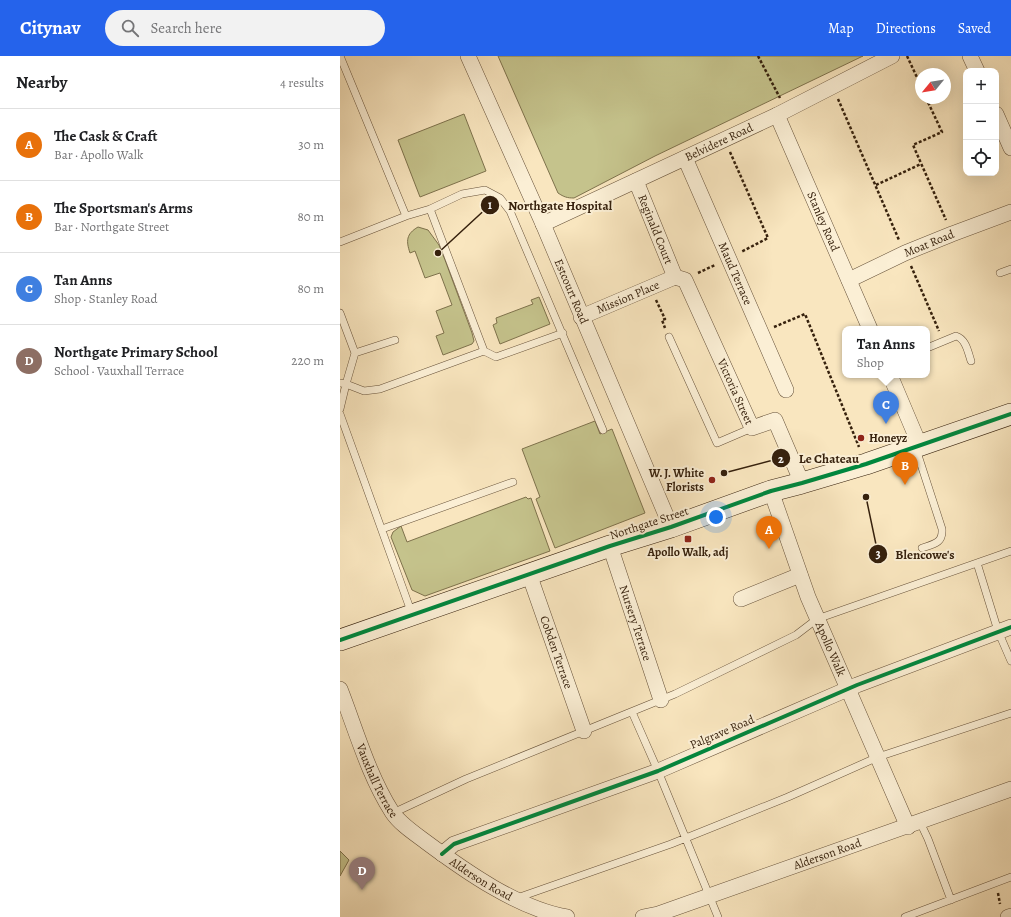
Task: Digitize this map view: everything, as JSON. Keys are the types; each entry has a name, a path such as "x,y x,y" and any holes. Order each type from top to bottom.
{"street":[{"name":"Estcourt Road","path":"468,56 543,224 671,527"},
{"name":"Belvidere Road","path":"543,224 725,139 892,56"},
{"path":"970,56 976,68"},
{"name":"Stanley Road","path":"781,112 869,326"},
{"path":"999,121 1011,148"},
{"name":"Maud Terrace","path":"685,158 786,390"},
{"name":"Reginald Court","path":"636,181 680,278"},
{"name":"Moat Road","path":"849,280 905,253 1011,212"},
{"name":"Mission Place","path":"581,317 651,288 680,278"},
{"name":"Victoria Street","path":"680,278 752,428 775,420 802,483"},
{"path":"891,378 918,446"},
{"name":"Northgate Street","path":"340,640 610,546 671,527 771,491 866,464 1011,414"},
{"name":"Apollo Walk","path":"771,491 800,575 818,619 878,758 914,824"},
{"name":"Nursery Terrace","path":"610,546 661,700"},
{"name":"Cobden Terrace","path":"530,574 584,731"},
{"path":"741,599 800,575"},
{"name":"Palgrave Road","path":"442,854 454,844 658,771 848,688 1004,629"},
{"name":"Vauxhall Terrace","path":"340,689 374,778 393,813 407,827 442,854"},
{"name":"Alderson Road","path":"643,917 658,914 1011,789"},
{"name":"Alderson Road","path":"442,854 489,885 540,913 567,917"}],"lane":[{"path":"340,56 406,216"},
{"path":"340,242 406,216 430,209 462,194 484,190 500,198 510,211 603,430"},
{"path":"430,209 484,351 496,357 563,333"},
{"path":"1000,273 1011,269"},
{"path":"340,313 355,353 343,383 340,408"},
{"path":"930,347 956,336 960,337 965,343 972,361"},
{"path":"669,337 717,443 752,428"},
{"path":"355,353 395,340"},
{"path":"343,383 364,391 380,389 484,351"},
{"path":"340,414 412,615"},
{"path":"918,446 942,529 941,538 937,543 922,548"},
{"path":"382,529 513,482"},
{"path":"393,813 466,779 661,700 796,635 818,619 1011,551"},
{"path":"978,563 1004,629 1011,661"},
{"path":"632,712 718,917"},
{"path":"516,899 686,838 788,797 878,758 1011,713"},
{"path":"914,824 928,839 951,900"},
{"path":"905,917 1011,877"}],"path":[{"path":"758,56 781,112"},
{"path":"907,56 915,73"},
{"path":"832,86 943,341"},
{"path":"929,104 942,132 913,145 952,234"},
{"path":"680,278 729,258 768,238 725,139"},
{"path":"876,185 921,164"},
{"path":"651,288 665,319 662,320 669,337"},
{"path":"761,333 805,314 866,464"},
{"path":"996,883 1007,914"}],"shaded area":[{"path":"498,56 863,56 655,156 574,198 569,198 558,193"},
{"path":"464,114 486,171 420,197 398,140"},
{"path":"418,227 428,230 439,245 474,341 472,344 443,355 436,336 444,333 436,311 452,305 440,273 425,278 415,251 410,253 408,238 411,232"},
{"path":"539,297 550,324 500,344 493,325 497,323 496,318 533,304 531,300"},
{"path":"595,421 600,434 612,429 645,513 555,548 536,499 540,497 522,449"},
{"path":"526,497 528,499 531,498 550,551 425,596 412,590 391,537 393,532 401,526 407,542"},
{"path":"340,851 349,860 340,876"}],"cycle path":[{"path":"340,640 610,546 671,527 771,491 866,464 1011,414"},
{"path":"442,854 454,844 658,771 857,685 1011,627"}],"place":[{"name":"Northgate Hospital","path":"438,253"},
{"name":"Tan Anns","path":"886,424"},
{"name":"Honeyz","path":"861,438"},
{"name":"Le Chateau","path":"724,473"},
{"name":"W. J. White Florists","path":"712,480"},
{"name":"The Sportsman's Arms","path":"905,485"},
{"name":"Blencowe's","path":"866,497"},
{"name":"Apollo Walk, adj","path":"688,539"},
{"name":"The Cask & Craft","path":"769,549"},
{"name":"Northgate Primary School","path":"362,890"}]}
